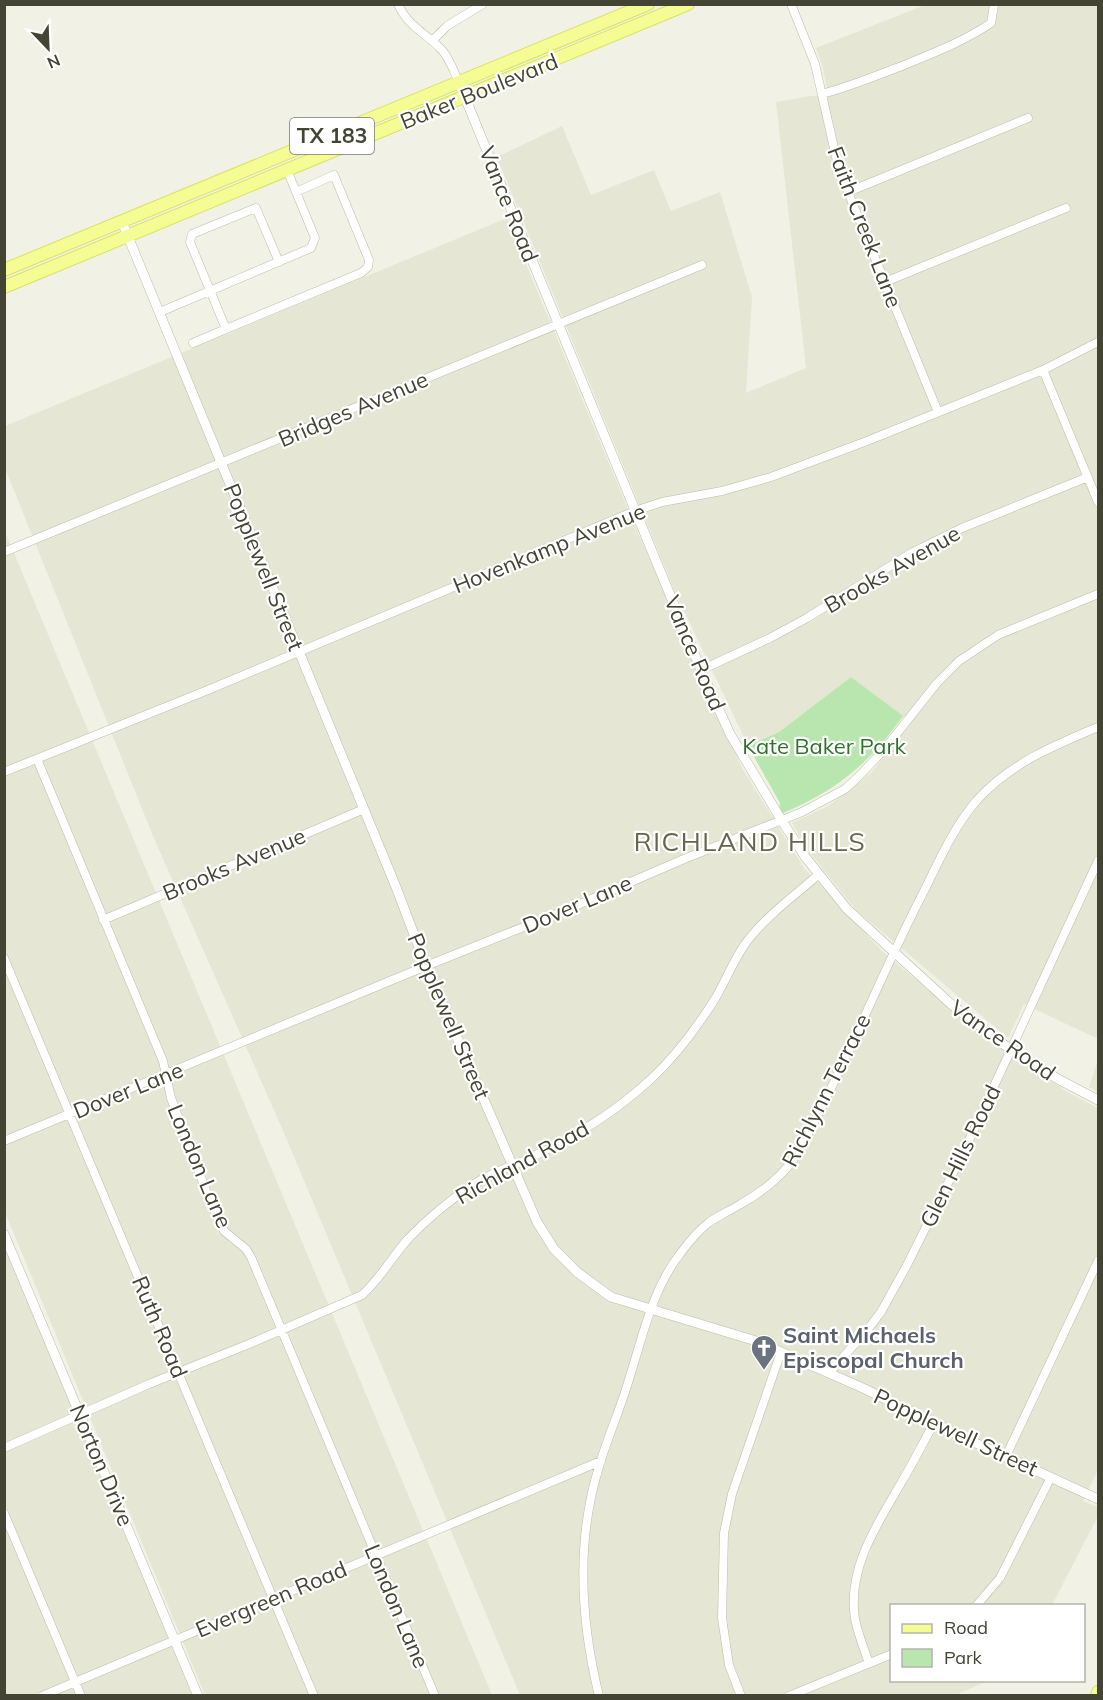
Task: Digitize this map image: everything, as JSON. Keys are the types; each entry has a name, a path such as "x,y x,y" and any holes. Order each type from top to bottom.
{"main road":[{"name":"Baker Boulevard","path":"4,270 648,4"},
{"name":"Baker Boulevard","path":"4,287 688,4"}],"street":[{"path":"398,4 400,11 411,24 447,56 459,83"},
{"name":"Faith Creek Lane","path":"790,4 815,64 839,170 938,412"},
{"path":"432,41 447,26 482,5"},
{"path":"822,94 846,88 954,45 991,23 994,6"},
{"name":"Vance Road","path":"459,83 701,670 730,734 782,820 818,875 847,909 952,1005 1010,1049 1098,1100"},
{"path":"848,192 1028,118"},
{"path":"160,312 311,248 315,238 287,170"},
{"path":"193,343 361,273 368,267 369,260 334,176 296,192"},
{"path":"885,282 1066,207"},
{"path":"226,329 189,242 192,234 256,208 279,262"},
{"name":"Popplewell Street","path":"122,222 364,809 426,966 537,1222 554,1249 577,1272 611,1297 729,1332 781,1352 1098,1499"},
{"name":"Bridges Avenue","path":"4,552 702,265"},
{"name":"Hovenkamp Avenue","path":"4,772 299,653 635,511 662,502 722,491 771,477 1043,370 1098,342"},
{"path":"1043,370 1098,502"},
{"name":"Brooks Avenue","path":"701,670 807,618 913,552 962,528 1088,477"},
{"name":"Dover Lane","path":"4,1142 782,820 829,798 857,778 883,751 937,683 959,661 1013,627 1098,594"},
{"name":"Richlynn Terrace","path":"599,1695 588,1638 583,1551 591,1499 601,1461 651,1309 663,1282 678,1256 699,1231 718,1216 764,1190 794,1159 954,833 979,798 1023,762 1056,745 1098,728"},
{"name":"London Lane","path":"37,759 163,1061 171,1098 213,1209 224,1231 246,1249 251,1257 435,1695"},
{"name":"Brooks Avenue","path":"103,920 364,809"},
{"name":"Glen Hills Road","path":"829,1373 874,1320 907,1265 965,1149 1098,861"},
{"name":"Richland Road","path":"4,1448 362,1295 409,1239 434,1214 475,1184 558,1145 589,1127 649,1081 681,1048 714,1000 743,947 773,915 818,875"},
{"name":"Ruth Road","path":"4,958 314,1695"},
{"name":"Norton Drive","path":"4,1234 198,1695"},
{"path":"1006,1456 1098,1262"},
{"path":"741,1695 729,1665 722,1618 724,1533 735,1483 781,1352"},
{"path":"869,1663 855,1618 856,1580 861,1558 870,1536 914,1462 934,1423"},
{"name":"Evergreen Road","path":"42,1695 601,1461"},
{"path":"977,1604 1000,1578 1052,1477"},
{"path":"4,1514 81,1695"},
{"path":"789,1695 890,1654"}],"shaded area":[{"path":"925,5 1098,5 1098,1039 1024,1004 1008,1038 856,910 806,848 792,823 828,806 871,773 911,723 851,677 779,732 748,746 675,592 497,157 562,126 591,195 654,170 671,211 720,192 752,297 746,393 806,368 776,102 810,96 828,96 823,68 816,48"},
{"path":"507,218 632,519 742,768 804,868 881,950 982,1036 1071,1094 1098,1108 1098,1470 1083,1501 1098,1507 1098,1516 1053,1604 890,1604 890,1682 986,1682 953,1696 520,1695 284,1133 153,836 5,468 5,426"},
{"path":"4,529 492,1695 205,1695 5,1212"},
{"path":"1098,1059 1098,1092 1089,1087"},
{"path":"5,1246 192,1695 5,1695"}],"green space":[{"name":"Kate Baker Park","path":"851,677 903,716 865,762 836,785 783,813 779,811 780,803 748,746 779,732"}],"place":[{"name":"Saint Michaels Episcopal Church","path":"764,1371"}],"district":[{"name":"RICHLAND HILLS","path":"750,842"}]}
